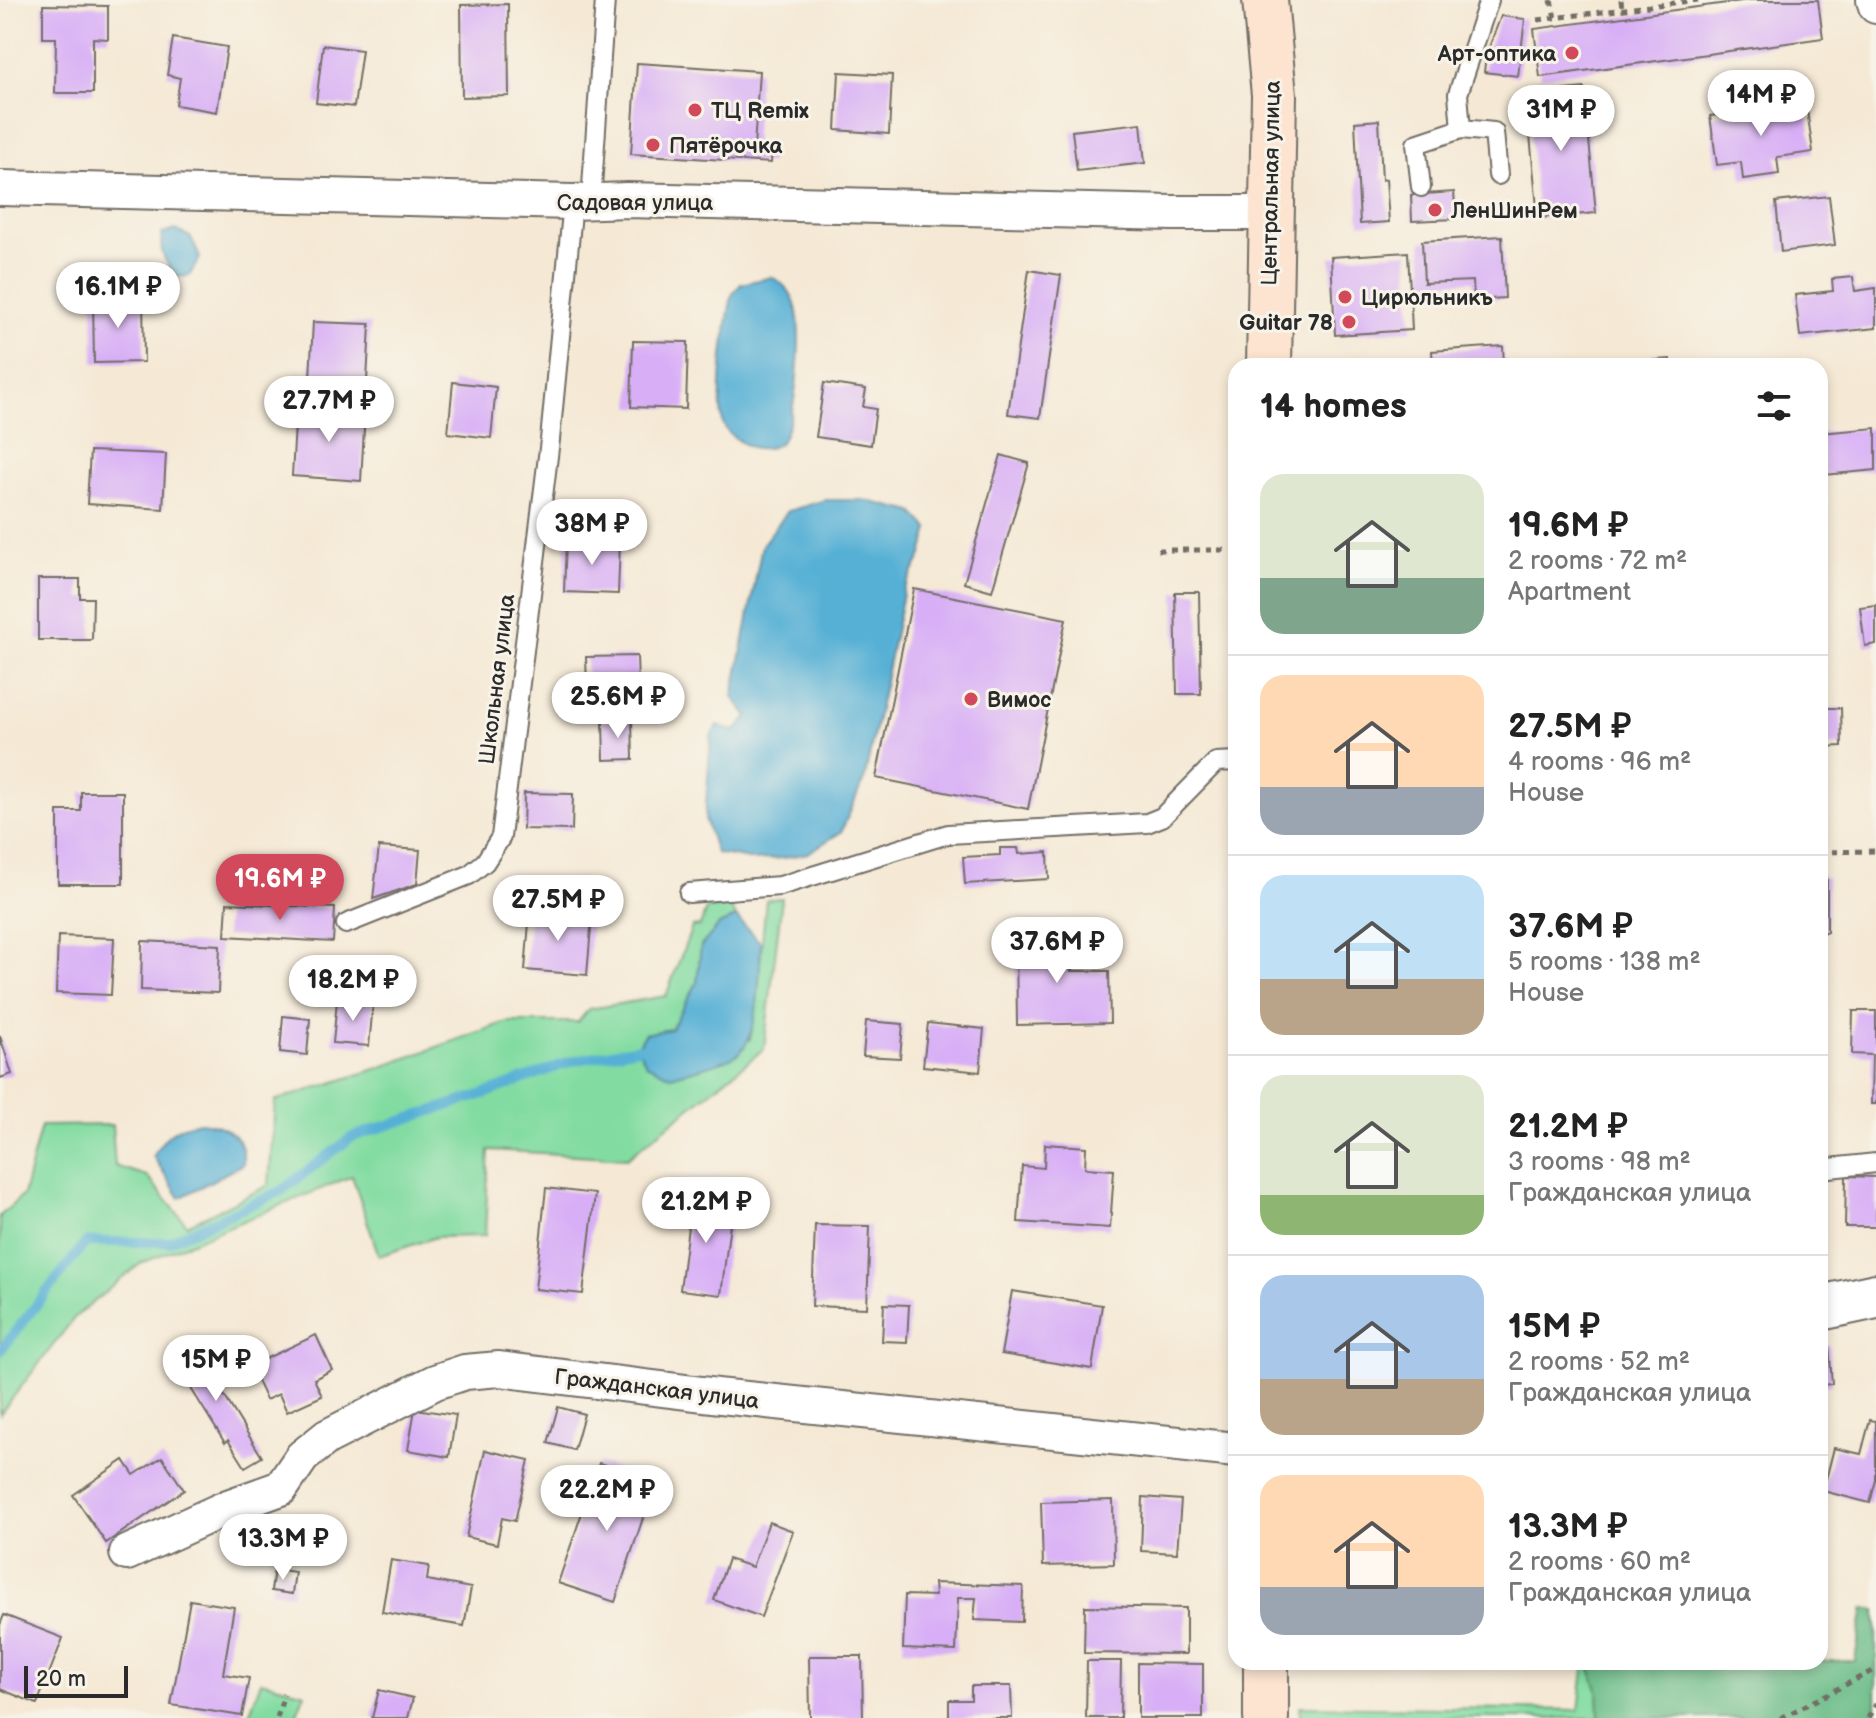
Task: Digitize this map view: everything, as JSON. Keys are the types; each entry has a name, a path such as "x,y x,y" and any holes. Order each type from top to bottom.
{"main road":[{"name":"Центральная улица","path":"1265,0 1274,95 1269,358"},
{"path":"1266,1670 1266,1718"}],"street":[{"path":"1874,0 1876,6"},
{"name":"Садовая улица","path":"0,188 1271,213"},
{"path":"1828,1306 1876,1296"},
{"name":"Гражданская улица","path":"127,1553 228,1507 281,1488 302,1457 327,1437 435,1382 465,1372 499,1369 719,1396 1228,1449"}],"lane":[{"name":"Школьная улица","path":"346,924 469,875 485,862 501,837 605,0"},
{"path":"1461,129 1458,94 1489,0"},
{"path":"1421,187 1416,144 1461,129 1494,132 1498,175"},
{"path":"689,893 780,886 948,834 1147,823 1162,817 1216,762 1228,761"},
{"path":"1828,1168 1876,1163"}],"path":[{"path":"1551,0 1555,18"},
{"path":"1621,0 1622,9"},
{"path":"1538,20 1698,0"},
{"path":"1158,550 1228,550"},
{"path":"1828,852 1876,851"},
{"path":"1781,1718 1876,1669"},
{"path":"277,1718 284,1694"},
{"path":"1868,1718 1876,1704"}],"green space":[{"path":"782,898 764,1049 627,1158 489,1150 485,1236 436,1237 379,1256 352,1176 141,1263 75,1317 0,1414 0,1216 23,1195 41,1126 112,1125 115,1166 147,1176 187,1225 269,1185 275,1101 379,1068 506,1022 578,1022 589,1009 666,996 692,927 700,926 706,909 730,906 736,917 719,925 701,946 697,983 671,1029 644,1034 750,1040 766,900"},
{"path":"1864,1608 1876,1610 1876,1718 1300,1718 1300,1706 1579,1710 1584,1670 1828,1670 1828,1661 1855,1661"},
{"path":"1864,1608 1876,1610 1876,1718 1599,1718 1598,1689 1590,1670 1828,1670 1828,1661 1855,1661"},
{"path":"261,1681 305,1693 295,1718 248,1718"}],"water":[{"path":"175,230 191,237 200,258 189,276 178,277 162,252 162,234"},
{"path":"772,277 786,288 795,304 799,353 795,396 786,432 777,444 759,448 741,442 726,429 721,404 722,364 732,295 741,284"},
{"path":"825,500 863,500 913,512 929,529 922,555 904,589 865,777 841,832 808,853 755,860 716,853 705,819 711,736 717,726 736,731 748,716 733,697 762,545 788,511"},
{"path":"736,917 761,943 757,1004 744,1047 723,1061 671,1076 646,1064 638,1048 644,1034 671,1029 697,983 701,946 719,925"},
{"path":"200,1122 232,1133 241,1146 243,1164 180,1198 153,1156 172,1133"}],"building":[{"path":"1749,0 1818,0 1823,38 1540,77 1534,29"},
{"path":"508,4 509,96 462,97 461,5"},
{"path":"43,5 108,6 108,39 93,38 93,93 55,93 56,38 43,38"},
{"path":"1501,16 1525,19 1518,76 1484,72 1486,55"},
{"path":"173,38 227,47 217,112 176,105 180,78 167,75"},
{"path":"323,45 362,50 354,107 316,103"},
{"name":"ТЦ Remix","path":"637,63 759,71 754,148 772,149 771,163 631,154"},
{"path":"839,72 892,75 889,134 836,130"},
{"path":"1584,88 1596,213 1538,218 1526,94"},
{"path":"1806,103 1813,152 1777,157 1779,174 1743,179 1741,162 1717,165 1710,116"},
{"path":"1379,120 1382,180 1386,179 1389,222 1360,224 1355,122"},
{"path":"1141,123 1145,163 1077,171 1072,131"},
{"path":"1454,192 1456,219 1412,221 1411,195"},
{"path":"1829,196 1835,245 1781,252 1776,202"},
{"path":"1502,236 1505,298 1474,300 1473,281 1424,283 1422,241"},
{"path":"1408,252 1412,330 1335,335 1331,257"},
{"path":"1029,270 1061,275 1040,418 1008,414"},
{"path":"1853,277 1855,291 1876,288 1876,328 1800,336 1795,295 1833,291 1832,279"},
{"path":"143,297 144,362 94,363 93,298"},
{"path":"313,322 370,324 366,400 309,397"},
{"path":"633,341 688,342 686,409 631,407"},
{"path":"1503,346 1504,358 1432,358 1432,351"},
{"path":"453,382 496,387 491,438 448,433"},
{"path":"824,383 866,389 863,407 876,409 871,445 816,437"},
{"path":"296,407 365,411 361,481 292,476"},
{"path":"1876,428 1876,470 1828,475 1828,432"},
{"path":"90,451 166,454 163,509 87,504"},
{"path":"1001,455 1029,463 992,591 964,583"},
{"path":"566,540 620,542 618,594 564,592"},
{"path":"38,579 80,579 80,598 93,598 92,640 38,640"},
{"name":"Вимос","path":"914,589 1066,619 1028,809 876,778"},
{"path":"1175,592 1199,592 1201,694 1177,694"},
{"path":"1876,605 1876,644 1865,646 1860,607"},
{"path":"637,656 639,715 588,717 586,657"},
{"path":"1828,708 1841,708 1842,746 1828,747"},
{"path":"632,720 633,759 604,760 603,721"},
{"path":"81,792 123,792 123,884 58,884 58,811 81,811"},
{"path":"524,793 573,794 572,830 523,829"},
{"path":"379,847 420,850 417,884 373,899"},
{"path":"1000,848 1018,848 1019,854 1048,852 1049,879 965,884 963,857 1000,855"},
{"path":"227,903 335,908 333,942 225,936"},
{"path":"530,911 592,916 587,975 525,970"},
{"path":"1071,935 1071,971 1109,971 1110,1023 1017,1025 1016,936"},
{"path":"58,936 114,938 111,995 56,993"},
{"path":"142,941 220,945 218,993 141,990"},
{"path":"337,1000 373,1004 369,1046 333,1043"},
{"path":"1853,1011 1876,1011 1876,1104 1871,1104 1872,1055 1852,1054"},
{"path":"283,1016 310,1019 307,1055 280,1052"},
{"path":"866,1021 903,1024 900,1058 863,1056"},
{"path":"928,1023 984,1029 980,1072 923,1066"},
{"path":"0,1036 12,1074 0,1078"},
{"path":"1045,1144 1086,1147 1085,1168 1114,1170 1110,1228 1018,1222 1022,1166 1044,1168"},
{"path":"1846,1176 1876,1177 1876,1227 1845,1227"},
{"path":"546,1188 595,1194 583,1294 535,1289"},
{"path":"692,1195 733,1200 721,1295 680,1290"},
{"path":"815,1225 870,1226 867,1308 812,1306"},
{"path":"1012,1291 1102,1305 1092,1369 1001,1354"},
{"path":"884,1304 909,1305 907,1342 882,1341"},
{"path":"316,1335 332,1370 314,1379 322,1396 287,1412 279,1394 266,1400 250,1366"},
{"path":"195,1343 262,1457 245,1467 228,1440 225,1443 172,1358"},
{"path":"1828,1345 1829,1345 1832,1384 1828,1384"},
{"path":"558,1407 584,1414 574,1450 548,1443"},
{"path":"415,1409 456,1415 449,1457 408,1450"},
{"path":"1870,1420 1876,1421 1876,1480 1870,1503 1828,1492 1828,1471 1834,1448 1861,1454"},
{"path":"485,1450 529,1460 515,1521 502,1518 497,1544 466,1537"},
{"path":"162,1457 184,1490 106,1543 73,1495 124,1460 134,1475"},
{"path":"599,1463 655,1482 615,1602 558,1583"},
{"path":"1143,1497 1181,1500 1177,1553 1141,1551"},
{"path":"1113,1500 1114,1564 1043,1566 1041,1502"},
{"path":"769,1522 793,1531 761,1617 714,1600 728,1559 752,1567"},
{"path":"391,1560 429,1566 427,1580 471,1588 464,1626 382,1612"},
{"path":"274,1569 295,1572 292,1594 271,1591"},
{"path":"934,1583 1023,1586 1022,1622 974,1620 976,1598 958,1598 956,1651 903,1649 905,1595 935,1596"},
{"path":"190,1600 234,1607 223,1674 249,1678 242,1716 171,1705"},
{"path":"1085,1606 1186,1608 1186,1654 1084,1653"},
{"path":"4,1615 63,1638 37,1704 0,1689 0,1625"},
{"path":"809,1656 862,1656 863,1718 810,1718"},
{"path":"1087,1661 1121,1661 1120,1718 1086,1718"},
{"path":"1138,1663 1203,1664 1203,1718 1138,1718"},
{"path":"971,1686 1011,1686 1012,1718 949,1718 949,1700 971,1700"},
{"path":"379,1690 413,1698 408,1718 372,1718"}],"waterway":[{"path":"0,1351 86,1242 168,1242 281,1191 352,1137 484,1094 572,1061 638,1048"}],"place":[{"name":"Арт-оптика","path":"1572,53"},
{"name":"ТЦ Remix","path":"695,110"},
{"name":"Пятёрочка","path":"653,145"},
{"name":"ЛенШинРем","path":"1435,210"},
{"name":"Цирюльникъ","path":"1345,297"},
{"name":"Guitar 78","path":"1349,322"},
{"name":"Вимос","path":"971,699"}]}
